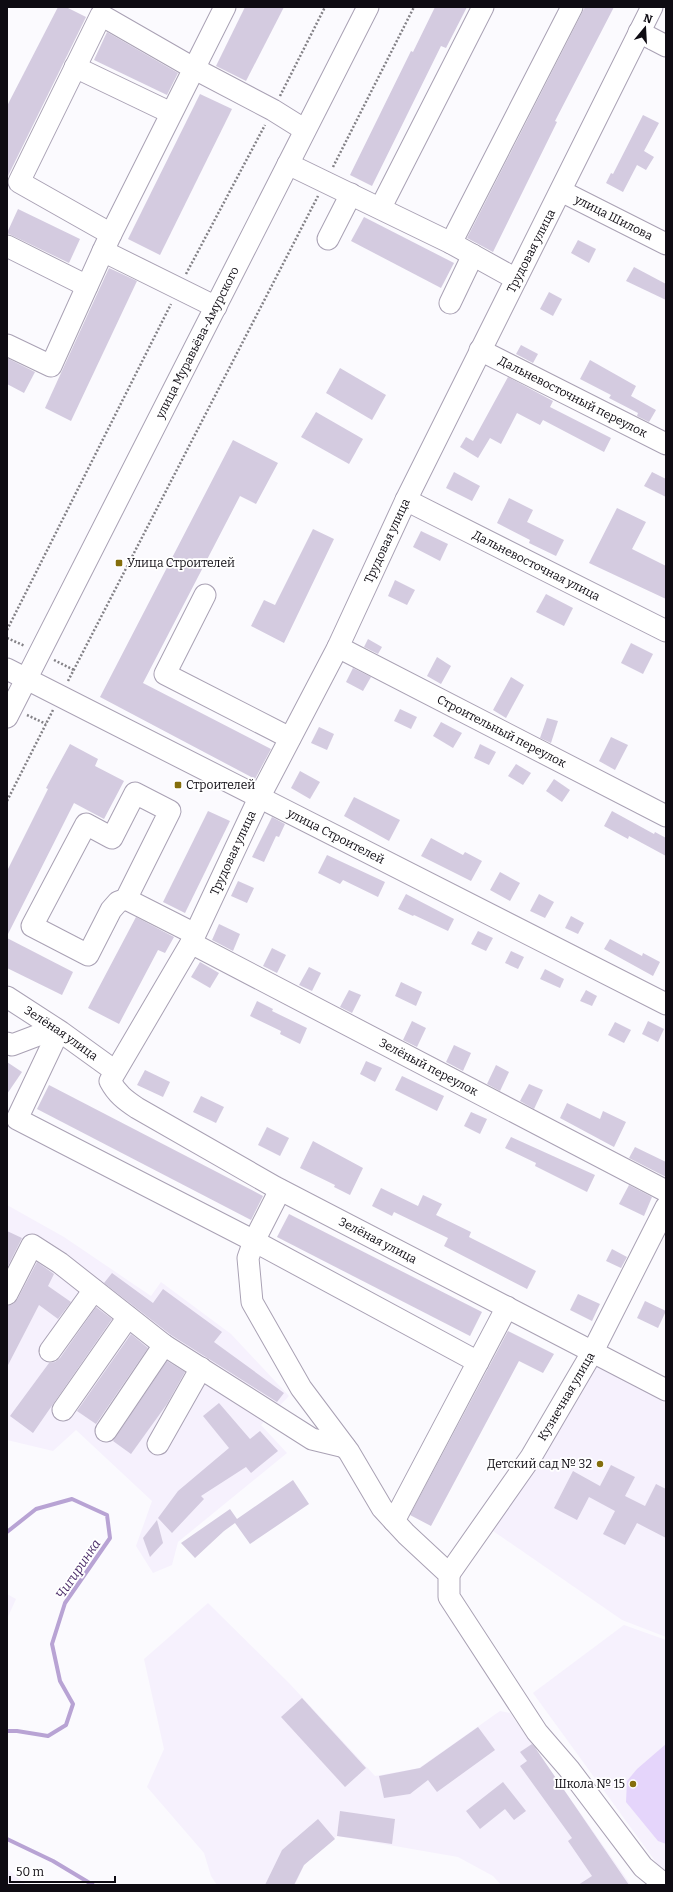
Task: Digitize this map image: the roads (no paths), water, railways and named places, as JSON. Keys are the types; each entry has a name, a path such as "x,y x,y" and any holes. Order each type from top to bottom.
{"street":[{"path":"7,345 51,366 107,242 225,7"},
{"name":"улица Муравьёва-Амурского","path":"27,679 368,7"},
{"path":"381,207 483,7"},
{"path":"451,243 572,7"},
{"name":"Трудовая улица","path":"115,1071 193,938 260,796 338,647 406,500 561,191 639,32 649,8"},
{"path":"216,307 179,288 107,242 19,182 103,11 195,69 273,110 305,130"},
{"path":"639,32 666,46"},
{"path":"75,68 171,113"},
{"path":"288,164 381,207 451,243 516,280"},
{"name":"улица Шилова","path":"561,191 666,244"},
{"path":"328,239 351,194"},
{"path":"7,246 87,286"},
{"path":"450,303 473,255"},
{"name":"Дальневосточный переулок","path":"480,350 666,444"},
{"name":"Дальневосточная улица","path":"406,500 666,631"},
{"path":"205,595 166,674 290,738"},
{"name":"Строительный переулок","path":"338,647 666,816"},
{"name":"улица Строителей","path":"7,669 260,796 666,1004"},
{"path":"7,717 27,679"},
{"path":"135,793 170,811 126,899 118,902 111,910 88,955 32,926 86,824 112,838 135,793"},
{"name":"Зелёный переулок","path":"126,899 193,938 666,1191"},
{"name":"Зелёная улица","path":"7,997 61,1032 115,1071"},
{"name":"Зелёная улица","path":"7,1014 48,1037 115,1071"},
{"path":"7,1043 12,1044 48,1037"},
{"path":"48,1037 17,1119 254,1241 478,1362"},
{"name":"Зелёная улица","path":"115,1071 110,1081 115,1090 122,1098 144,1112 280,1190 666,1390"},
{"path":"280,1190 254,1241 248,1258 252,1302 301,1388 345,1447 382,1508 406,1534 448,1574 449,1596 537,1732 569,1769 643,1867 665,1885"},
{"name":"Кузнечная улица","path":"448,1574 531,1457 593,1351 666,1207"},
{"path":"7,1294 32,1245 60,1263 164,1345 312,1439 345,1447"},
{"path":"50,1351 94,1290"},
{"path":"394,1521 507,1307"},
{"path":"63,1410 128,1317"},
{"path":"106,1431 164,1345"},
{"path":"158,1444 201,1368"}],"waterway":[{"name":"Чигиринка","path":"7,1532 36,1509 72,1499 107,1515 110,1538 65,1603 52,1644 60,1681 73,1704 66,1725 48,1736 17,1731 7,1731"},
{"name":"Чигиринка","path":"7,1839 53,1861 93,1885"}],"place":[{"name":"Улица Строителей","path":"119,563"},
{"name":"Строителей","path":"178,785"},
{"name":"Детский сад № 32","path":"600,1464"},
{"name":"Школа № 15","path":"633,1784"}]}
